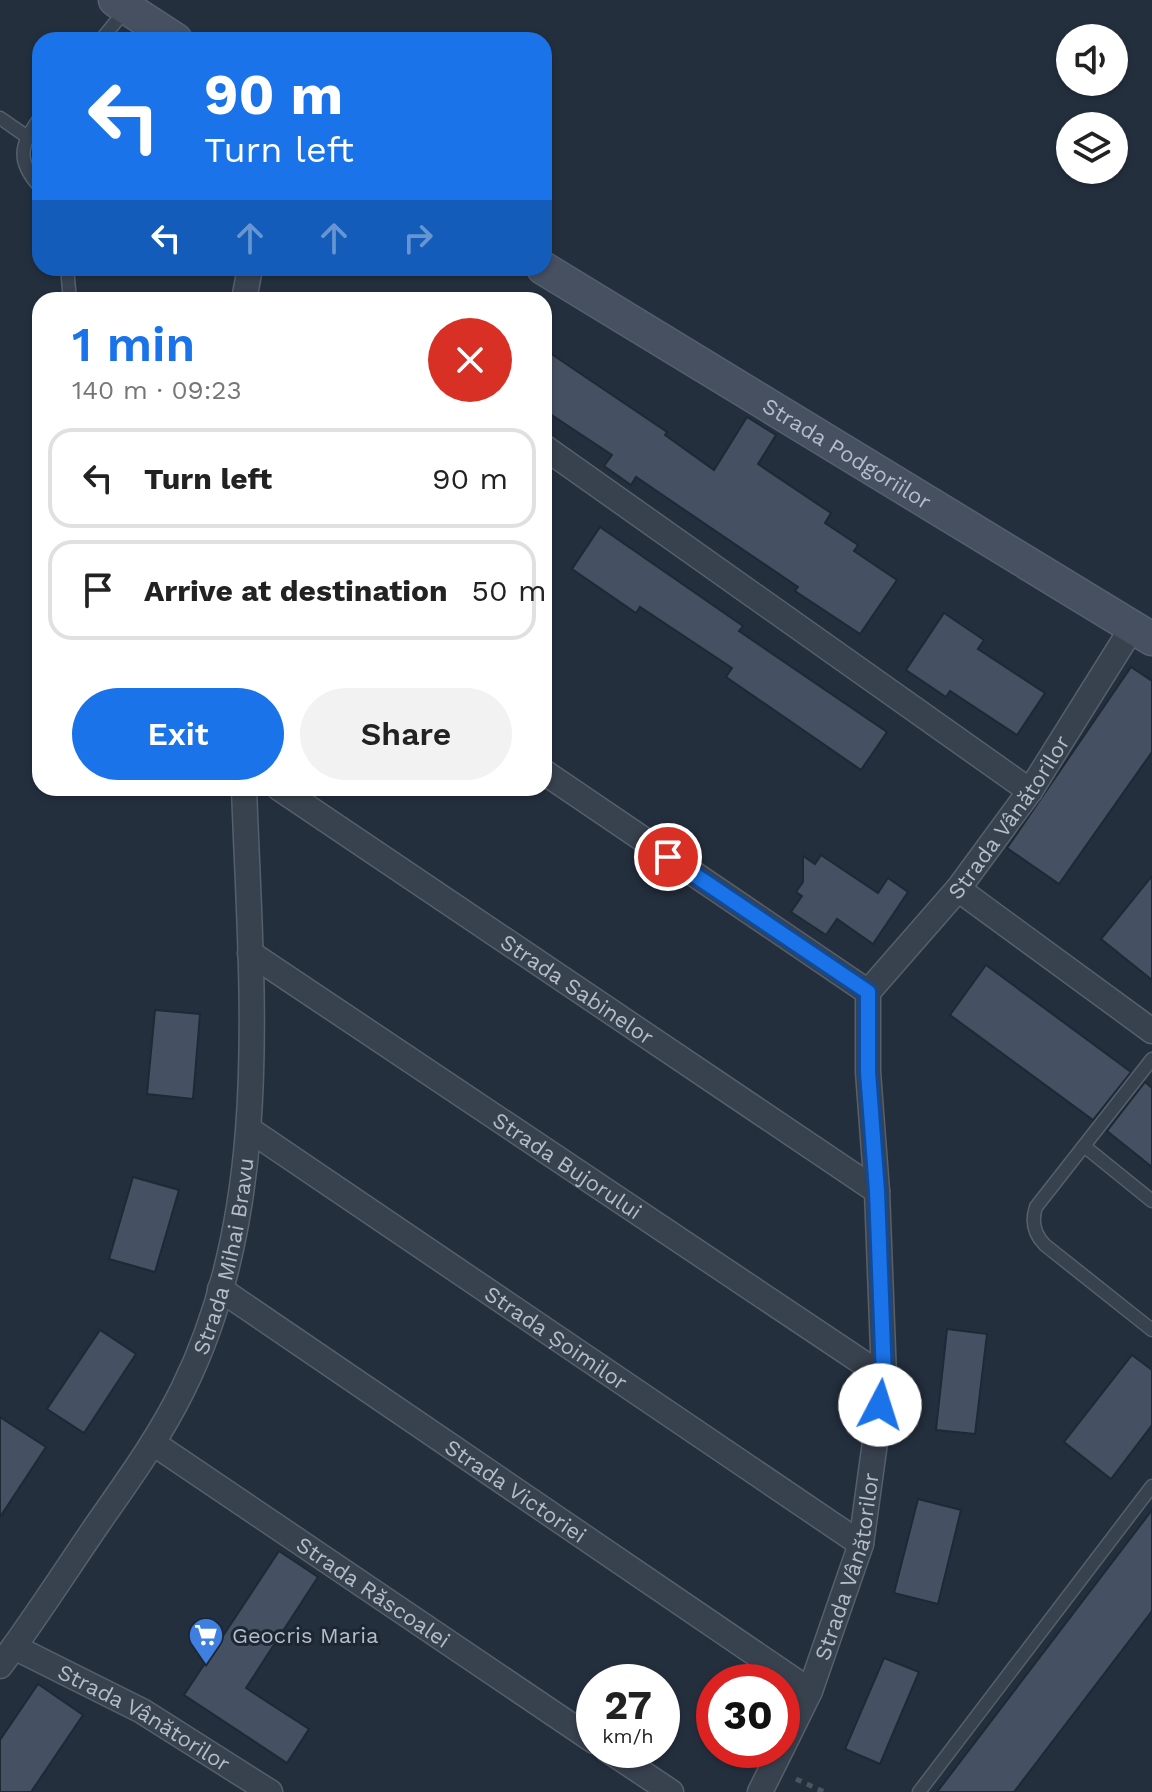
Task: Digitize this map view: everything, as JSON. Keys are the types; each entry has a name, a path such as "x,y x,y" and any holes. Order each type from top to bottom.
{"street":[{"path":"121,4 164,32"},
{"name":"Strada Podgoriilor","path":"552,273 1142,633"},
{"path":"552,453 1030,791"},
{"name":"Strada Vânătorilor","path":"800,1712 861,1544 884,1377 877,1191 868,1072 868,992 958,889 1142,633"},
{"path":"552,777 868,992"},
{"name":"Strada Mihai Bravu","path":"7,1657 153,1443 184,1388 205,1338 220,1289 243,1186 250,1130 250,953 244,796"},
{"name":"Strada Sabinelor","path":"291,796 877,1191"},
{"path":"958,889 1152,1031"},
{"name":"Strada Bujorului","path":"250,953 884,1377"},
{"name":"Strada Șoimilor","path":"250,1130 861,1544"},
{"name":"Strada Victoriei","path":"220,1289 810,1691"},
{"name":"Strada Răscoalei","path":"153,1443 576,1729"},
{"name":"Strada Vânătorilor","path":"7,1657 142,1711 270,1792"},
{"path":"635,1768 671,1792"},
{"name":"Strada Vânătorilor","path":"760,1792 772,1768"}],"lane":[{"path":"105,32 121,4"},
{"path":"0,118 26,136"},
{"path":"32,128 26,136 22,155 32,178"},
{"path":"1152,1059 1036,1207 1033,1221 1045,1245 1152,1330"},
{"path":"1084,1146 1152,1201"},
{"path":"919,1792 1152,1486"}],"building":[{"path":"552,354 667,432 665,435 714,470 747,417 776,435 758,464 831,513 825,523 858,545 854,551 897,580 860,634 795,591 798,587 636,477 631,485 604,466 612,455 552,415"},
{"path":"600,527 743,626 739,631 887,732 861,770 726,677 732,668 640,607 636,613 572,569"},
{"path":"944,613 984,640 978,649 1045,693 1017,735 950,691 946,697 906,670"},
{"path":"1131,667 1152,681 1152,752 1059,884 1007,848"},
{"path":"821,855 878,893 888,878 908,892 873,944 837,919 826,935 791,912 802,896 796,892 803,882 803,856 815,864"},
{"path":"1152,876 1152,980 1101,939"},
{"path":"986,965 1131,1072 1093,1120 950,1015"},
{"path":"155,1010 200,1014 193,1099 147,1094"},
{"path":"1145,1082 1152,1088 1152,1167 1107,1131"},
{"path":"133,1177 179,1190 155,1272 109,1259"},
{"path":"947,1329 987,1334 975,1434 936,1430"},
{"path":"100,1330 136,1354 84,1433 47,1409"},
{"path":"1132,1355 1152,1370 1152,1425 1111,1479 1064,1442"},
{"path":"0,1417 46,1447 0,1517"},
{"path":"918,1499 961,1510 938,1604 894,1593"},
{"path":"1152,1510 1152,1611 1014,1792 937,1792"},
{"path":"279,1551 318,1577 246,1688 309,1729 287,1763 184,1695"},
{"path":"884,1658 919,1672 880,1764 845,1749"},
{"path":"38,1684 83,1715 31,1792 0,1792 0,1740"}],"place":[{"name":"Geocris Maria","path":"206,1666"}],"route":[{"path":"668,857 868,992 868,1072 877,1191 884,1377 880,1405"}]}
